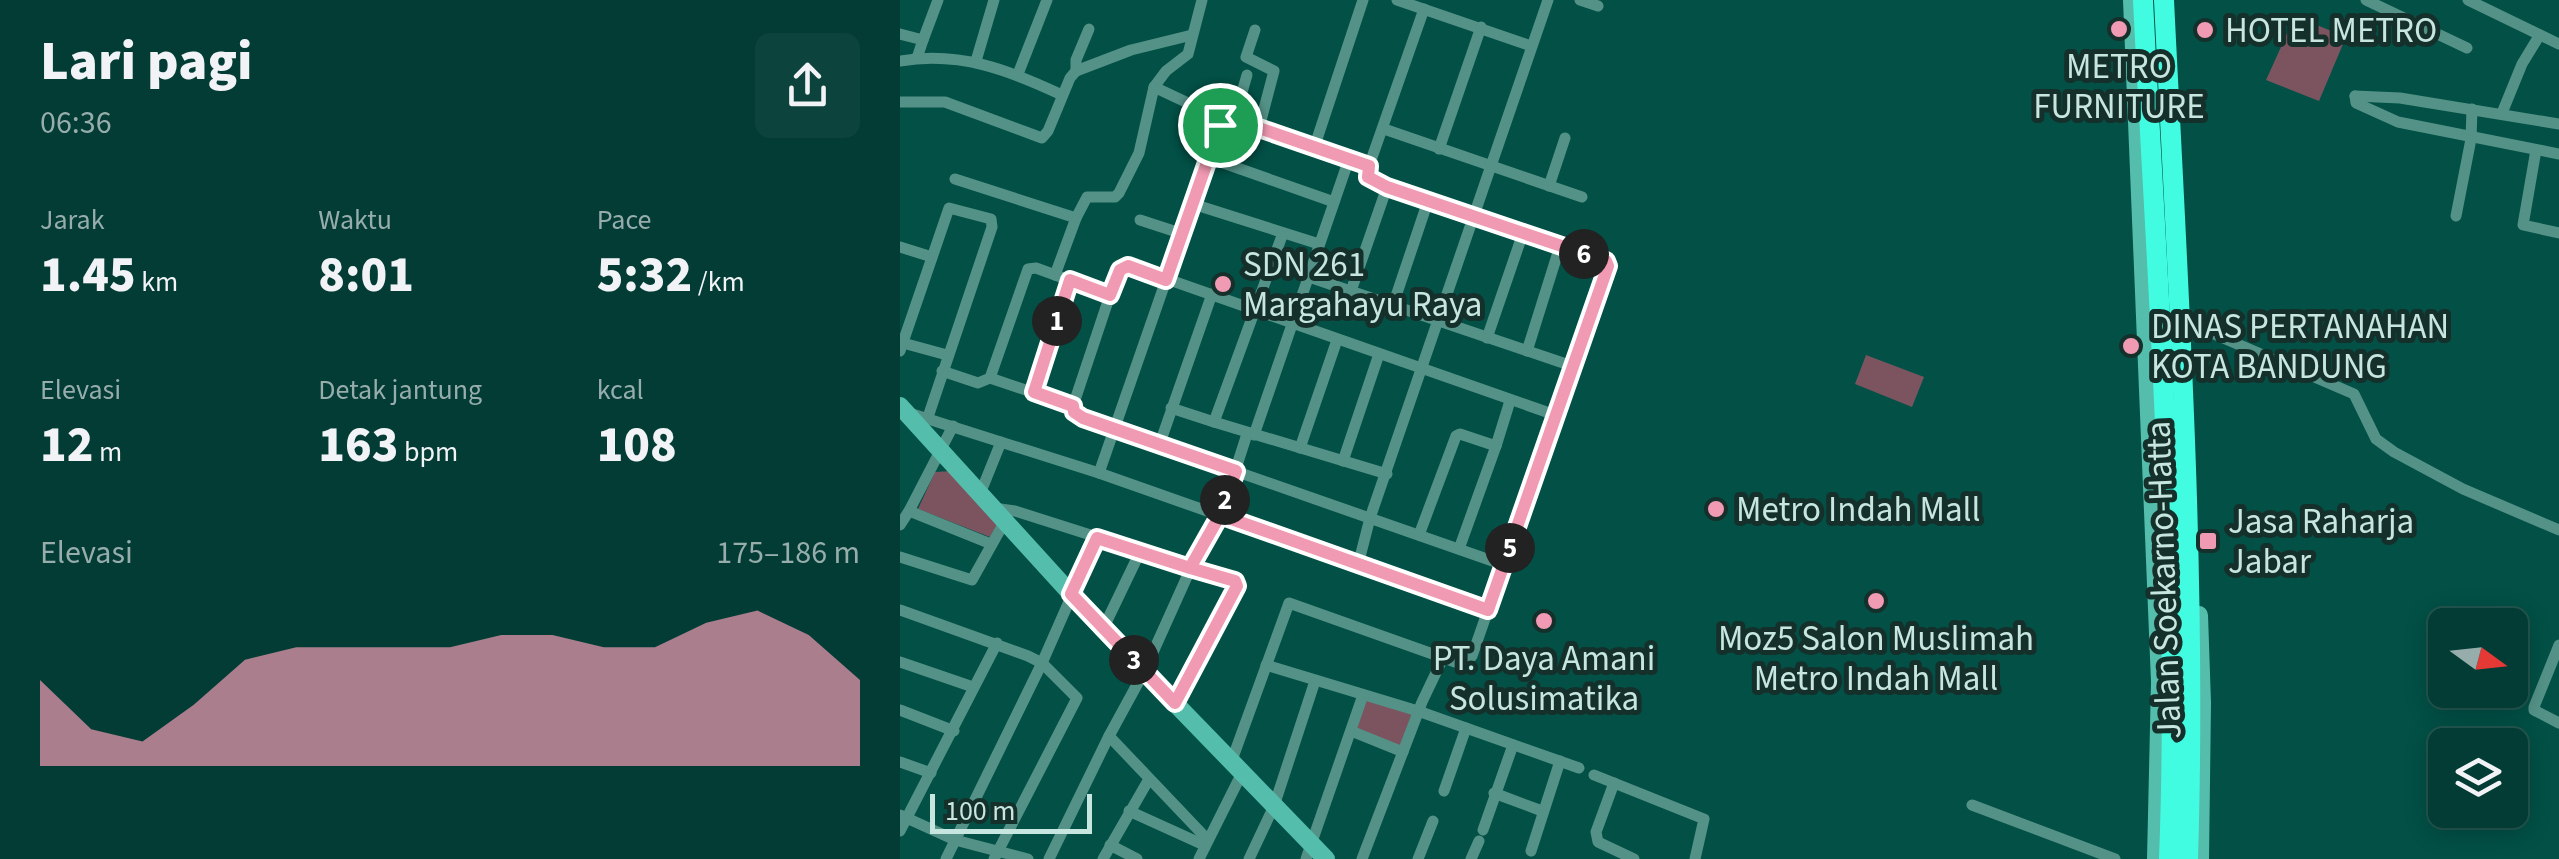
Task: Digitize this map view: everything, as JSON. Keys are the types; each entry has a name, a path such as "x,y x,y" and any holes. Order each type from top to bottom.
{"highway":[{"name":"Jalan Soekarno-Hatta","path":"2143,0 2168,562 2172,744 2169,859"},
{"name":"Jalan Soekarno-Hatta","path":"2168,0 2192,698 2188,859"},
{"path":"2146,286 2155,251"},
{"path":"2189,579 2196,551"}],"main road":[{"name":"Jalan Soekarno-Hatta","path":"2132,0 2160,682 2156,859"},
{"name":"Jalan Soekarno-Hatta","path":"2174,143 2186,322 2202,703 2200,859"},
{"path":"903,409 1071,594 1274,806 1309,852 1326,859"}],"street":[{"path":"917,58 938,0"},
{"path":"976,61 994,0"},
{"path":"1018,74 1048,0"},
{"path":"1055,275 1088,197 1114,197 1119,193 1139,153 1154,87 1166,70 1188,54 1202,0"},
{"path":"1314,145 1363,0"},
{"path":"1397,0 1531,46"},
{"path":"1358,565 1370,518 1548,0"},
{"path":"1580,0 1598,6"},
{"path":"2366,0 2467,48"},
{"path":"2468,0 2559,44"},
{"path":"1199,859 1237,766 1288,603 1458,663 1472,656 1608,266 1606,261 1387,187 1368,177 1424,10"},
{"path":"1439,149 1481,27"},
{"path":"900,102 945,102 1042,138 1076,72 1076,60 1089,29"},
{"path":"1255,30 1247,58 1274,70 1260,128"},
{"path":"900,34 923,40"},
{"path":"1076,72 1131,50 1192,35"},
{"path":"2502,113 2522,64 2539,36"},
{"path":"900,61 976,61 1018,74 1062,95"},
{"path":"1099,473 1210,158 1247,74"},
{"path":"1154,87 1228,120 1369,166"},
{"path":"2559,124 2400,98 2354,96 2356,103 2398,122 2559,154"},
{"path":"2398,122 2400,98"},
{"path":"2456,216 2471,138 2472,110"},
{"path":"1384,129 1582,197"},
{"path":"1549,186 1565,138"},
{"path":"2536,150 2523,225 2559,233"},
{"path":"1210,158 1334,202"},
{"path":"1049,859 1145,670 1218,514 1293,323 1349,159"},
{"path":"955,179 1076,218"},
{"path":"1352,292 1387,187"},
{"path":"1393,306 1428,201"},
{"path":"1194,204 1319,244"},
{"path":"928,417 992,226 991,218 949,208 901,347 947,356"},
{"path":"1140,220 1183,234"},
{"path":"1214,422 1283,233"},
{"path":"1488,338 1523,233"},
{"path":"1528,351 1560,246"},
{"path":"900,247 932,257"},
{"path":"1504,565 1076,416 1073,406 1110,295 1123,266 1558,416"},
{"path":"990,378 1026,273 1036,268 1110,295"},
{"path":"1309,277 1574,367"},
{"path":"1034,392 1070,280"},
{"path":"1160,443 1212,294"},
{"path":"2186,322 2354,394 2376,439 2394,452 2462,489 2559,530"},
{"path":"1300,448 1337,340"},
{"path":"1343,461 1379,354"},
{"path":"942,371 978,383 990,378 1073,406"},
{"path":"1459,550 1510,400"},
{"path":"1171,408 1387,474"},
{"path":"903,409 1099,473 1488,610"},
{"path":"900,525 949,460 953,426"},
{"path":"1419,534 1456,436 1496,446"},
{"path":"900,557 972,580 991,544 993,467 1000,442"},
{"path":"993,507 1235,581 1237,586 1175,703"},
{"path":"908,511 991,544"},
{"path":"946,859 1042,663 1097,538"},
{"path":"1103,628 1140,552"},
{"path":"900,610 997,643 1042,663 1078,700 996,855"},
{"path":"900,832 904,817 954,730 997,643"},
{"path":"2557,654 2534,710 2559,722"},
{"path":"1362,859 1418,711 1443,658"},
{"path":"900,662 973,687"},
{"path":"1266,665 1418,711 1579,768"},
{"path":"1249,859 1274,806 1315,681"},
{"path":"1309,852 1363,695"},
{"path":"900,710 954,730"},
{"path":"1444,791 1466,728"},
{"path":"1351,730 1403,752"},
{"path":"1109,736 1206,842"},
{"path":"1472,859 1513,745"},
{"path":"1532,848 1560,761"},
{"path":"900,762 931,773"},
{"path":"1594,775 1704,819 1695,859"},
{"path":"1103,859 1149,778"},
{"path":"1614,783 1596,832 1598,842 1634,859"},
{"path":"1494,793 1542,811"},
{"path":"1972,804 2115,859"},
{"path":"1128,811 1206,842"},
{"path":"904,817 1011,859"},
{"path":"1418,859 1433,820"},
{"path":"1110,846 1137,859"},
{"path":"996,855 1028,859"}],"shaded area":[{"path":"2295,16 2346,37 2319,101 2266,80"},
{"path":"1866,355 1924,377 1912,407 1855,384"},
{"path":"952,471 999,521 990,537 918,509 935,472"},
{"path":"1364,699 1412,713 1400,746 1355,729"}],"place":[{"name":"METRO FURNITURE","path":"2119,29"},
{"name":"HOTEL METRO","path":"2205,30"},
{"name":"SDN 261 Margahayu Raya","path":"1223,284"},
{"name":"DINAS PERTANAHAN KOTA BANDUNG","path":"2131,346"},
{"name":"Metro Indah Mall","path":"1716,509"},
{"name":"Jasa Raharja Jabar","path":"2208,541"},
{"name":"Moz5 Salon Muslimah Metro Indah Mall","path":"1876,601"},
{"name":"PT. Daya Amani Solusimatika","path":"1544,621"}],"route":[{"path":"1220,125 1166,280 1123,266 1110,295 1070,280 1034,392 1073,406 1076,416 1236,471 1220,515 1190,568 1097,538 1071,594 1175,703 1237,586 1235,581 1190,568 1198,550 1220,515 1488,610 1608,266 1606,261 1387,187 1368,177 1369,166 1314,145 1230,118 1224,117 1220,125"}]}
